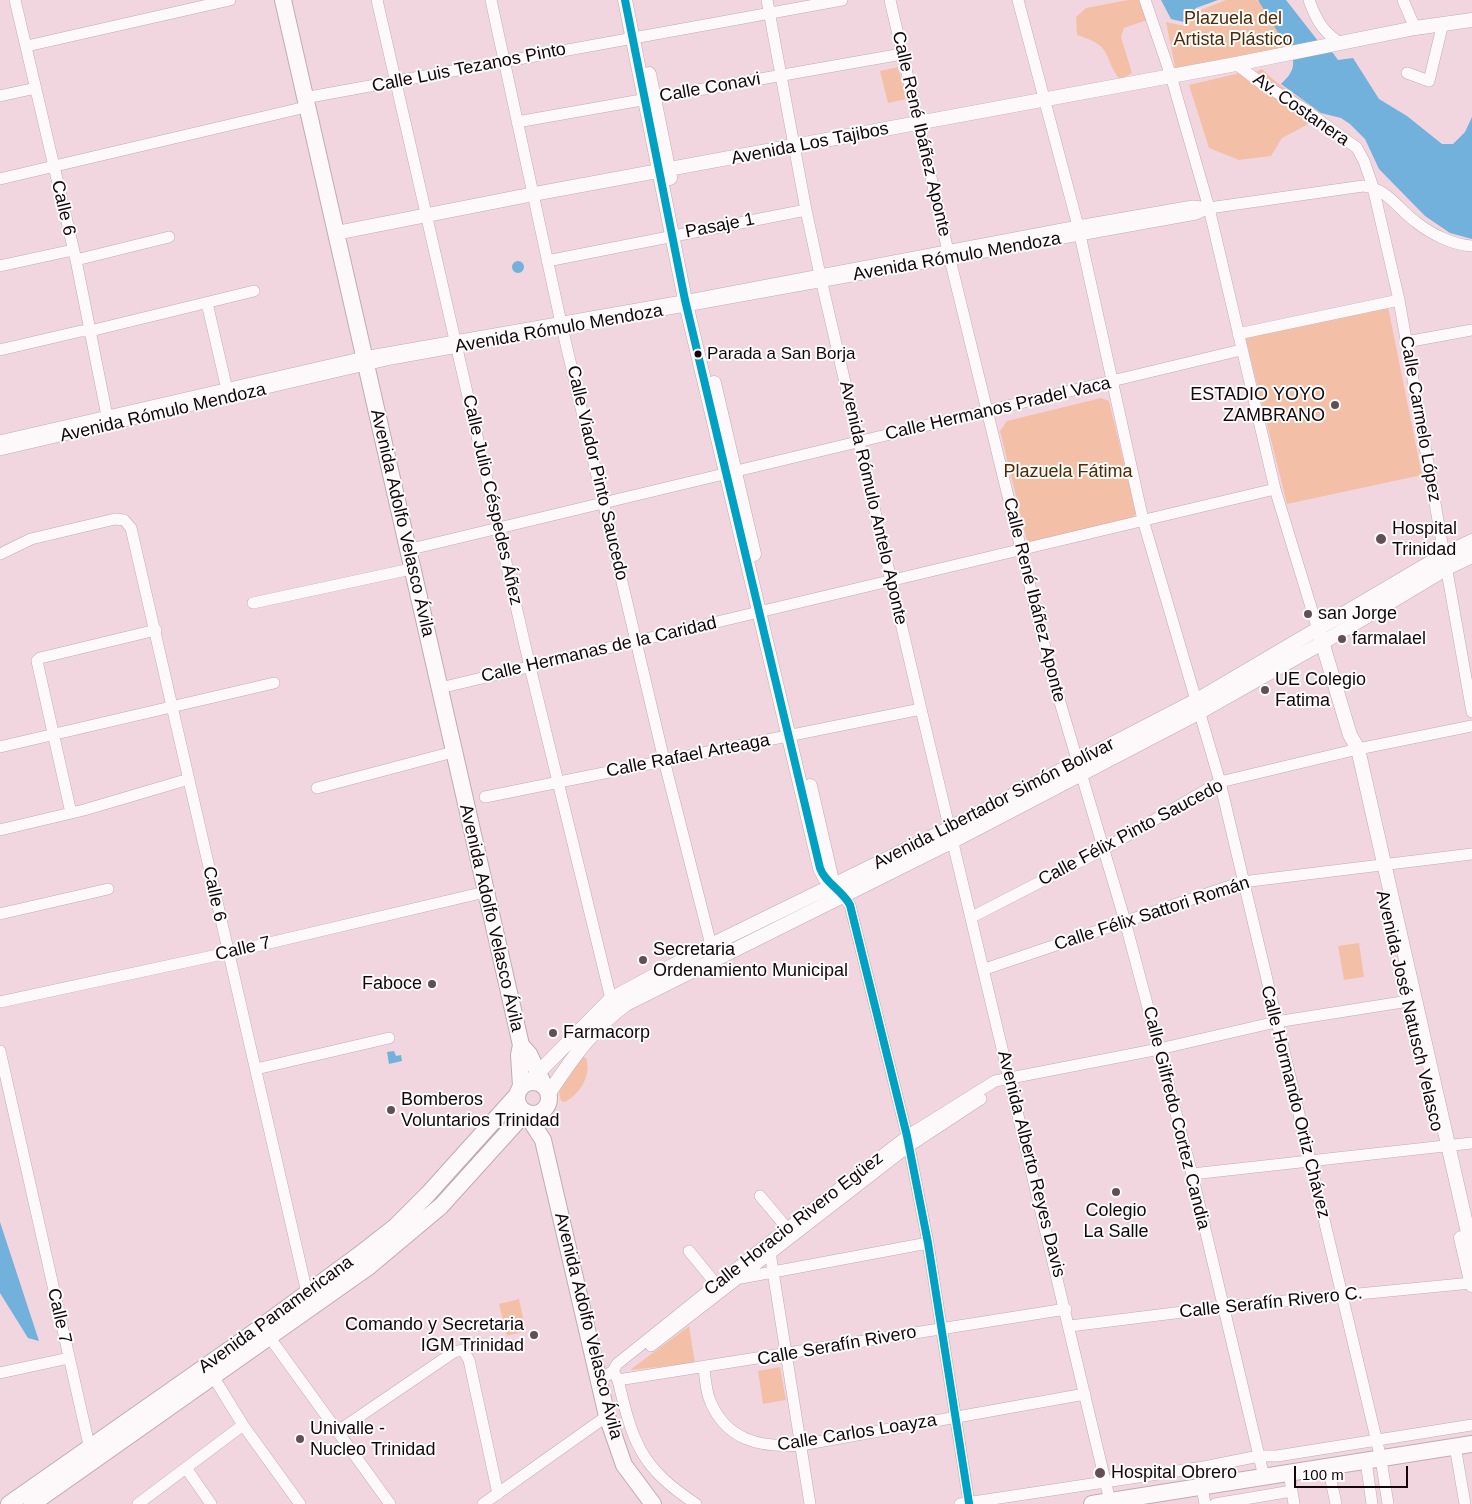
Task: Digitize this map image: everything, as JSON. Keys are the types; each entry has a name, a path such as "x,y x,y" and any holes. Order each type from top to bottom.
{"highway":[{"name":"Avenida Adolfo Velasco Ávila","path":"283,0 521,1045 519,1055 533,1085"},
{"name":"Avenida Adolfo Velasco Ávila","path":"521,1045 529,1054 533,1085 518,1105 533,1112 534,1126 543,1140 610,1377 607,1416 624,1465 654,1504"},
{"path":"533,1085 549,1104 533,1112"},
{"name":"Avenida Panamericana","path":"32,1504 91,1455 396,1226 533,1085"},
{"name":"Avenida Panamericana","path":"9,1504 214,1378 368,1268 441,1206 506,1136 533,1112"},
{"path":"506,1136 529,1131 537,1134 543,1140"},
{"path":"1092,1504 1198,1493 1264,1477 1472,1444"}],"main road":[{"path":"625,0 637,37 690,302 793,736 820,868 833,885"},
{"path":"634,0 637,37"},
{"name":"Avenida Los Tajibos","path":"336,233 534,194 794,148 1236,64 1338,42 1443,23 1472,20"},
{"name":"Avenida Libertador Simón Bolívar","path":"533,1085 557,1078 587,1040 614,1013 626,1004 719,956 845,896 951,834 1198,706 1320,637 1446,561 1472,542"},
{"name":"Avenida Libertador Simón Bolívar","path":"1446,561 1472,556"},
{"name":"Avenida José Natusch Velasco","path":"1320,637 1350,736 1444,1146 1472,1284"},
{"name":"Avenida Libertador Simón Bolívar","path":"533,1085 611,999 711,945 833,885 951,834"},
{"name":"Avenida José Natusch Velasco","path":"1444,1146 1472,1250"}],"street":[{"name":"Calle 6","path":"15,0 74,255 108,416"},
{"path":"27,46 230,0"},
{"name":"Calle Julio Céspedes Áñez","path":"377,0 530,667 611,999"},
{"name":"Calle Viador Pinto Saucedo","path":"490,0 534,194 547,261 664,760 711,945"},
{"name":"Avenida Rómulo Antelo Aponte","path":"767,0 806,210 821,278 951,834"},
{"name":"Calle Luis Tezanos Pinto","path":"0,179 305,102 395,82 842,0"},
{"name":"Calle René Ibáñez Aponte","path":"890,0 986,410 1051,672 1079,767"},
{"name":"Calle Hormando Ortiz Chávez","path":"1018,0 1079,230 1143,520 1220,782 1242,882 1310,1160 1375,1440 1373,1460 1388,1504"},
{"path":"1145,0 1171,76 1209,208 1275,489 1320,637"},
{"path":"1309,0 1318,24 1338,42"},
{"path":"1403,0 1415,28"},
{"path":"1407,73 1428,81 1443,23"},
{"name":"Calle Conavi","path":"517,122 902,54"},
{"name":"Av. Costanera","path":"1236,64 1261,83 1304,109 1357,148 1373,187"},
{"path":"0,96 36,88"},
{"name":"Avenida Rómulo Mendoza","path":"0,450 227,393 365,361 1079,230 1196,214 1209,208 1363,186 1373,187"},
{"path":"1373,187 1389,197 1416,223 1439,236 1463,246 1472,246"},
{"name":"Calle Carmelo López","path":"1373,187 1399,300 1472,712"},
{"name":"Pasaje 1","path":"547,261 806,210"},
{"path":"0,266 74,255 169,237"},
{"path":"0,350 207,304 254,291"},
{"path":"1238,334 1399,300"},
{"path":"207,304 227,393"},
{"path":"1406,342 1472,330"},
{"name":"Calle Hermanos Pradel Vaca","path":"407,550 986,410 1112,383 1241,350"},
{"name":"Avenida Rómulo Mendoza","path":"0,441 108,416 227,393"},
{"name":"Calle Hermanas de la Caridad","path":"440,688 1275,489"},
{"name":"Calle 6","path":"0,554 31,539 115,519 124,520 128,524 156,630 227,953 307,1293"},
{"path":"253,603 412,569"},
{"path":"70,814 37,662 40,658 156,630"},
{"path":"0,747 274,683"},
{"name":"Calle Rafael Arteaga","path":"485,797 921,710"},
{"name":"Calle Félix Pinto Saucedo","path":"972,917 1104,849 1220,782 1353,750 1472,726"},
{"path":"317,788 453,752"},
{"name":"Calle Gilfredo Cortez Candia","path":"1079,767 1125,921 1192,1174 1264,1477"},
{"path":"0,830 70,814 189,779"},
{"name":"Avenida Alberto Reyes Davis","path":"951,834 1011,1078 1110,1501"},
{"name":"Calle Félix Sattori Román","path":"984,969 1242,882 1472,854"},
{"path":"833,885 845,896 850,905 908,1142 928,1243 942,1328 956,1418 965,1503 1204,1467 1259,1456 1277,1456 1472,1425"},
{"path":"0,914 108,889"},
{"name":"Calle 7","path":"0,1002 227,953 485,892"},
{"name":"Calle Horacio Rivero Egüez","path":"769,1247 787,1228 908,1142 1011,1078 1159,1049 1276,1022 1411,1000"},
{"path":"256,1070 389,1038"},
{"name":"Calle 7","path":"0,1051 91,1455"},
{"name":"Calle Horacio Rivero Egüez","path":"610,1377 769,1247 908,1142"},
{"path":"1192,1174 1472,1143"},
{"path":"760,1196 787,1228"},
{"path":"736,1274 774,1271 928,1243"},
{"path":"769,1247 788,1355 810,1504"},
{"path":"689,1251 716,1284"},
{"name":"Calle Horacio Rivero Egüez","path":"610,1377 617,1364 716,1284 736,1274"},
{"name":"Calle Serafín Rivero C.","path":"1070,1326 1223,1307 1472,1284"},
{"name":"Calle Serafín Rivero","path":"610,1377 704,1368 1066,1309"},
{"path":"270,1338 390,1504"},
{"path":"338,1431 454,1352 463,1350 469,1360 498,1494"},
{"path":"0,1373 69,1358"},
{"name":"Calle Carlos Loayza","path":"704,1368 709,1397 716,1411 742,1438 764,1446 801,1445 1085,1394"},
{"path":"610,1377 638,1448 666,1482 696,1504"},
{"path":"214,1378 243,1425 300,1504"},
{"path":"483,1504 607,1416"},
{"path":"138,1504 243,1425"},
{"path":"1455,1446 1466,1504"},
{"path":"1372,1504 1373,1460"},
{"path":"1328,1466 1336,1504"},
{"path":"186,1468 211,1504"},
{"path":"1289,1473 1294,1504"},
{"path":"1215,1504 1292,1491"},
{"path":"1198,1493 1205,1504"}],"green space":[{"path":"1128,0 1144,0 1150,19 1124,28 1121,37 1132,73 1120,80 1102,47 1089,39 1077,35 1076,17 1086,8"},
{"name":"Plazuela del Artista Plástico","path":"1226,0 1255,0 1265,3 1281,32 1283,49 1176,72 1166,22 1185,26 1198,11"},
{"path":"898,67 906,99 888,103 880,71"},
{"path":"1262,69 1276,82 1321,113 1312,122 1282,138 1271,156 1239,160 1209,148 1189,85 1240,73 1244,77"},
{"name":"ESTADIO YOYO ZAMBRANO","path":"1388,307 1422,475 1287,504 1245,336"},
{"name":"Plazuela Fátima","path":"1101,398 1109,401 1136,513 1132,519 1033,544 1027,541 1000,431 1007,421"},
{"path":"1359,943 1364,977 1344,980 1338,946"},
{"path":"582,1056 586,1058 586,1077 580,1089 570,1099 565,1102 561,1101 559,1092"},
{"path":"519,1299 526,1331 507,1336 499,1304"},
{"path":"689,1326 695,1363 630,1370"},
{"path":"780,1367 786,1400 763,1404 758,1371"}],"water":[{"path":"1161,0 1218,0 1196,8 1184,22 1171,19"},
{"path":"1258,0 1286,0 1322,46 1333,53 1338,60 1353,58 1379,99 1407,116 1442,144 1453,144 1465,132 1472,117 1472,239 1450,233 1425,216 1379,169 1365,139 1350,124 1341,118 1321,113 1281,84 1292,71 1293,59"},
{"path":"516,261 520,261 524,267 520,273 516,273 512,269 512,265"},
{"path":"394,1051 396,1056 401,1055 402,1061 389,1064 387,1052"},
{"path":"0,1222 39,1341 28,1338 0,1293"}],"transit line":[{"path":"625,0 685,300 820,868 826,878 850,905 907,1136 928,1243 969,1503"}],"place":[{"name":"Parada a San Borja","path":"698,354"},
{"name":"ESTADIO YOYO ZAMBRANO","path":"1335,405"},
{"name":"Hospital Trinidad","path":"1381,539"},
{"name":"san Jorge","path":"1308,614"},
{"name":"farmalael","path":"1342,639"},
{"name":"UE Colegio Fatima","path":"1265,690"},
{"name":"Secretaria Ordenamiento Municipal","path":"643,960"},
{"name":"Faboce","path":"432,984"},
{"name":"Farmacorp","path":"553,1033"},
{"name":"Bomberos Voluntarios Trinidad","path":"391,1110"},
{"name":"Colegio La Salle","path":"1116,1192"},
{"name":"Comando y Secretaria IGM Trinidad","path":"534,1335"},
{"name":"Univalle - Nucleo Trinidad","path":"300,1439"},
{"name":"Hospital Obrero","path":"1100,1473"}]}
